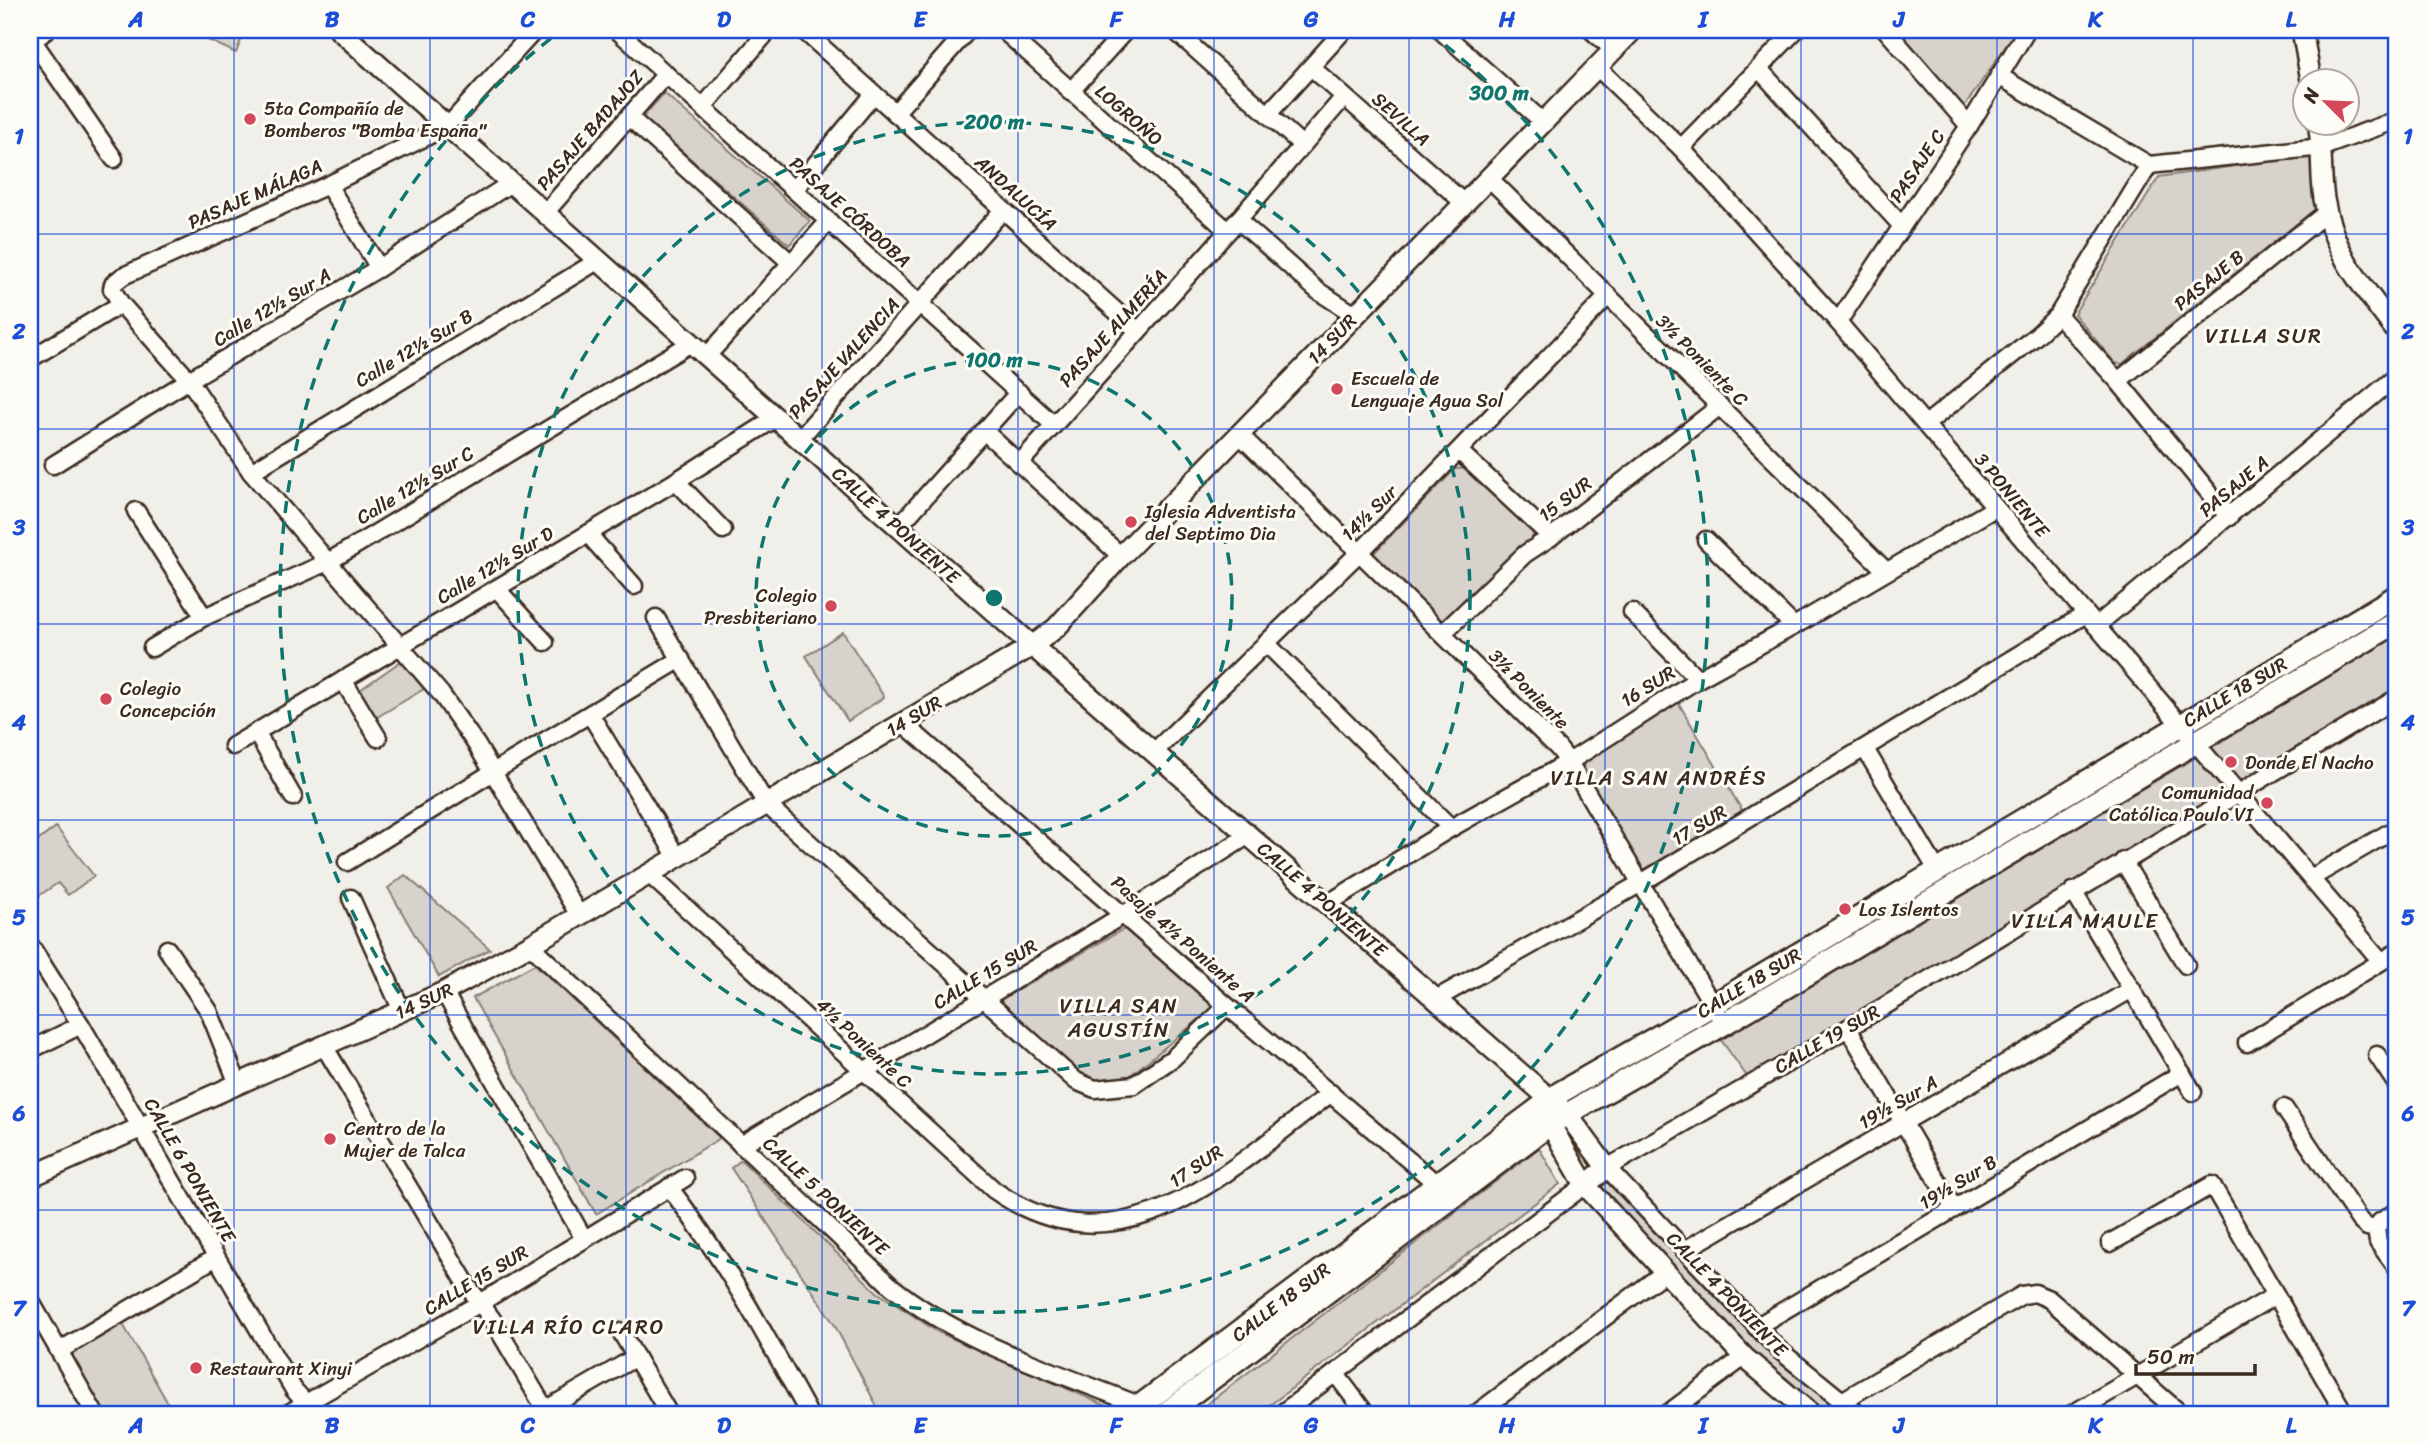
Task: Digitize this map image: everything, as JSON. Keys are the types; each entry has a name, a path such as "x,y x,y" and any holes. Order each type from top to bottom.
{"main road":[{"name":"CALLE 18 SUR","path":"1165,1414 1556,1113 1713,1005 2397,596"},
{"name":"CALLE 18 SUR","path":"1135,1410 1438,1185 1556,1113 1724,1024 2397,622"}],"street":[{"path":"47,30 31,42 114,159"},
{"name":"PASAJE MÁLAGA","path":"121,304 114,294 113,284 123,276 328,185 448,126 535,30"},
{"name":"PASAJE CÓRDOBA","path":"617,30 1054,425"},
{"path":"703,107 769,30"},
{"name":"ANDALUCÍA","path":"803,30 1138,331"},
{"path":"895,113 968,30"},
{"name":"LOGROÑO","path":"1003,30 1070,92 1233,225"},
{"path":"1070,92 1126,30"},
{"path":"1268,114 1344,30"},
{"path":"1440,30 1543,122"},
{"path":"1591,30 1614,50"},
{"name":"14 SUR","path":"30,1177 444,992 530,945 1032,646 1056,628 1121,556 1633,30"},
{"path":"1682,148 1796,30"},
{"path":"1886,30 1969,126"},
{"name":"PASAJE C","path":"1838,322 1969,126 2027,30"},
{"path":"2302,30 2308,66"},
{"path":"1182,32 1302,145"},
{"name":"CALLE 4 PONIENTE","path":"351,34 511,183 1032,646 1436,999 1556,1113 1756,1327 1791,1361 1858,1414"},
{"name":"SEVILLA","path":"1311,67 1464,203"},
{"name":"3 PONIENTE","path":"1597,67 1682,148 1838,322 2381,961"},
{"path":"1759,69 1902,226"},
{"name":"PASAJE BADAJOZ","path":"545,213 666,74"},
{"path":"1999,76 2149,165 2323,147 2397,120"},
{"path":"794,190 874,94"},
{"name":"PASAJE ALMERÍA","path":"1019,464 1344,97"},
{"path":"629,117 792,263"},
{"path":"2321,136 2326,213 2333,234 2347,265 2397,331"},
{"path":"1926,425 2058,315 2149,165"},
{"name":"3½ Poniente C","path":"1489,178 1886,571"},
{"name":"Calle 12½ Sur A","path":"53,465 189,380 379,268 511,183"},
{"path":"328,185 379,268"},
{"name":"PASAJE VALENCIA","path":"799,439 1003,210"},
{"name":"PASAJE B","path":"2118,381 2326,213"},
{"path":"707,356 829,221"},
{"path":"1233,225 1318,291 1355,315"},
{"name":"Calle 12½ Sur B","path":"251,472 599,260"},
{"name":"14½ Sur","path":"1154,752 1360,552 1608,296"},
{"path":"32,354 121,304 189,380 251,472 401,646 452,710 493,772 579,915"},
{"path":"2058,315 2118,381 2229,517"},
{"name":"Calle 12½ Sur C","path":"152,649 204,617 328,562 691,343"},
{"name":"PASAJE A","path":"2091,620 2229,517 2397,376"},
{"path":"898,527 1019,392"},
{"name":"15 SUR","path":"1443,633 1525,554 1720,407"},
{"name":"Calle 12½ Sur D","path":"233,746 676,481 776,418"},
{"path":"984,432 1121,556"},
{"name":"3½ Poniente","path":"1240,435 1546,734 1569,762 1724,1024"},
{"path":"1459,451 1551,537"},
{"path":"676,481 723,530"},
{"name":"16 SUR","path":"1327,904 1451,828 1569,762 1698,679 1995,508"},
{"path":"136,511 204,617"},
{"path":"588,534 634,586"},
{"path":"1706,540 1794,626"},
{"path":"497,589 545,642"},
{"path":"1632,612 1698,679"},
{"path":"656,618 766,804 1076,1081 1095,1089 1134,1086 1173,1058 1227,1006"},
{"name":"17 SUR","path":"1436,999 1641,883 1865,749 2091,620"},
{"path":"1266,643 1451,828"},
{"path":"347,862 681,659"},
{"path":"343,680 378,738"},
{"name":"CALLE 19 SUR","path":"1281,1414 1607,1168 1848,1028 2397,698"},
{"path":"590,714 677,857"},
{"name":"Pasaje 4½ Poniente A","path":"903,723 1227,1006 1438,1185"},
{"path":"256,732 293,797"},
{"path":"1865,749 1937,870"},
{"path":"2311,878 2397,828"},
{"name":"CALLE 15 SUR","path":"741,1145 984,1000 1249,835"},
{"path":"2123,862 2186,965"},
{"name":"4½ Poniente C","path":"649,874 994,1190 1022,1207 1064,1220"},
{"path":"2073,891 2193,1092"},
{"path":"351,898 402,1011"},
{"name":"CALLE 6 PONIENTE","path":"30,945 81,1025 294,1390 312,1408"},
{"name":"CALLE 5 PONIENTE","path":"530,945 891,1286 930,1315 1135,1410"},
{"path":"167,949 209,1011 238,1084"},
{"path":"2247,1043 2397,952"},
{"name":"19½ Sur A","path":"1685,1250 2132,989"},
{"path":"444,992 584,1240"},
{"path":"30,1050 81,1025"},
{"path":"1848,1028 1954,1209"},
{"path":"324,1046 462,1276 492,1319 544,1413 636,1357"},
{"path":"2377,1055 2397,1085"},
{"name":"19½ Sur B","path":"1756,1327 2182,1073"},
{"name":"17 SUR","path":"1064,1220 1096,1223 1127,1221 1175,1205 1209,1185 1331,1093"},
{"path":"2284,1108 2360,1221 2376,1230"},
{"name":"CALLE 4 PONIENTE","path":"1556,1113 1585,1185 1744,1357 1811,1414"},
{"name":"CALLE 15 SUR","path":"287,1414 312,1408 685,1178"},
{"path":"2110,1243 2212,1185 2345,1414"},
{"path":"669,1187 748,1302 809,1414"},
{"path":"2397,1211 2380,1222 2376,1230 2378,1242 2397,1268"},
{"path":"59,1351 215,1258"},
{"path":"1476,1414 1665,1272"},
{"path":"1842,1401 2031,1293 2045,1296 2181,1414"},
{"path":"2072,1414 2276,1295"},
{"path":"30,1300 95,1414"},
{"path":"621,1332 669,1414"},
{"path":"1667,1414 1744,1357"},
{"path":"1335,1373 1366,1414"}],"shaded area":[{"path":"186,30 245,30 236,53"},
{"path":"1891,30 2017,30 1962,110"},
{"path":"664,93 810,221 789,245 643,117"},
{"path":"2312,155 2319,206 2122,364 2115,363 2074,314 2159,177"},
{"path":"1468,468 1534,532 1531,541 1443,623 1373,554 1455,469"},
{"path":"843,632 884,697 848,721 806,656"},
{"path":"2397,634 2397,688 1885,998 1748,1078 1719,1037 2193,759"},
{"path":"401,661 424,689 374,719 357,692"},
{"path":"1678,702 1743,812 1640,872 1582,773 1587,760"},
{"path":"56,827 94,876 68,895 58,883 31,901 30,844 31,846"},
{"path":"405,875 490,949 439,977 388,888"},
{"path":"1132,928 1219,1003 1121,1083 1085,1080 995,1003 1122,930"},
{"path":"535,964 720,1138 596,1214 473,998"},
{"path":"1539,1148 1560,1184 1258,1414 1194,1414"},
{"path":"741,1160 877,1292 938,1332 1111,1408 1103,1414 881,1414 834,1324 731,1168"},
{"path":"1607,1182 1761,1345 1842,1414 1826,1414 1749,1351 1600,1188"},
{"path":"120,1319 174,1414 102,1414 67,1353"}],"place":[{"name":"5ta Compañía de Bomberos \"Bomba España\"","path":"250,119"},
{"name":"Escuela de Lenguaje Agua Sol","path":"1337,389"},
{"name":"Iglesia Adventista del Septimo Dia","path":"1131,522"},
{"name":"Colegio Presbiteriano","path":"831,606"},
{"name":"Colegio Concepción","path":"106,699"},
{"name":"Donde El Nacho","path":"2231,762"},
{"name":"Comunidad Católica Paulo VI","path":"2267,803"},
{"name":"Los Islentos","path":"1845,909"},
{"name":"Centro de la Mujer de Talca","path":"330,1139"},
{"name":"Restaurant Xinyi","path":"196,1368"}],"district":[{"name":"VILLA SUR","path":"2264,336"},
{"name":"VILLA SAN ANDRÉS","path":"1659,778"},
{"name":"VILLA MAULE","path":"2085,921"},
{"name":"VILLA SAN AGUSTÍN","path":"1119,1018"},
{"name":"VILLA RÍO CLARO","path":"569,1327"}]}
